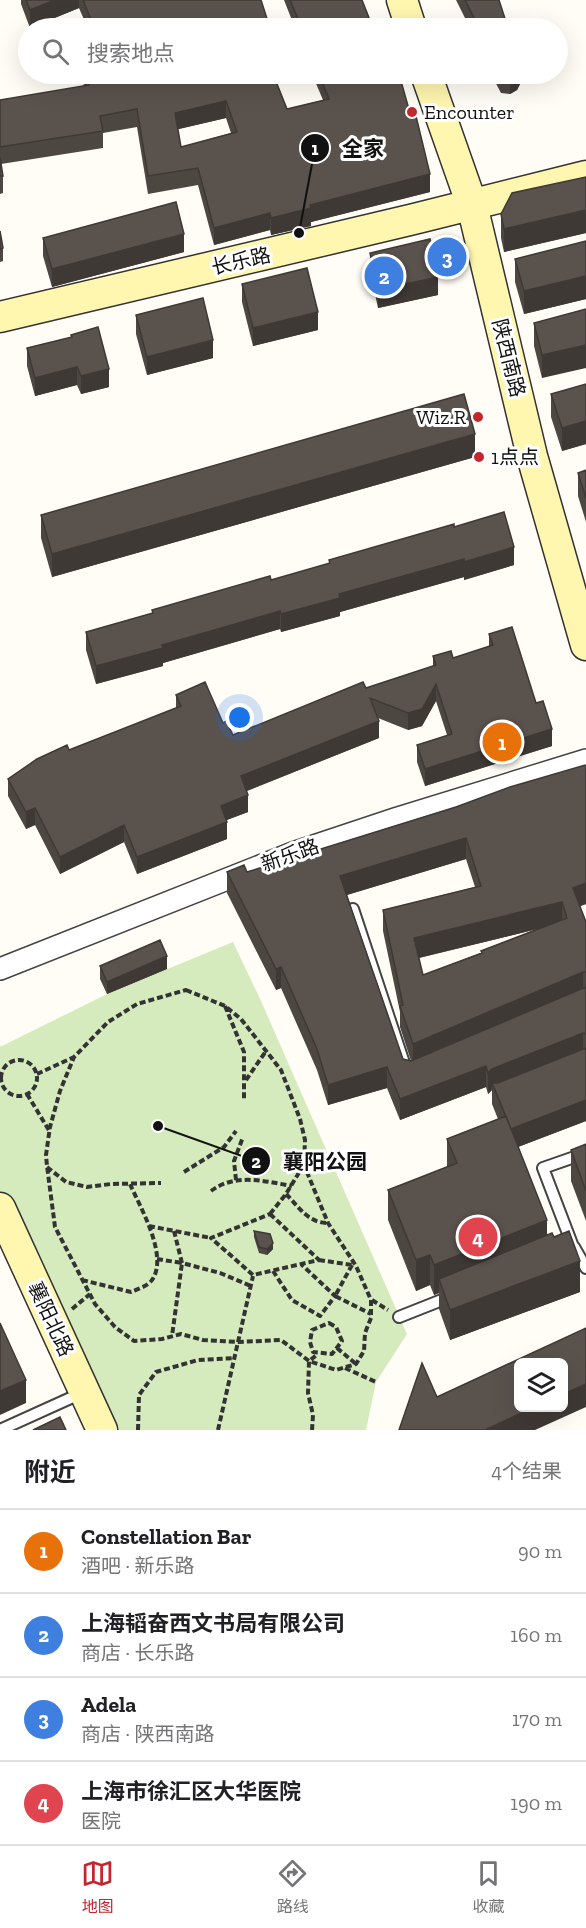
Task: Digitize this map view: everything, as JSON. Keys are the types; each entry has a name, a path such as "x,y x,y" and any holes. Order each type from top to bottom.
{"street":[{"path":"402,0 408,18"},
{"name":"陕西南路","path":"430,84 472,205 532,456 586,645"},
{"name":"长乐路","path":"0,318 586,176"},
{"name":"新乐路","path":"0,969 293,854 398,818 586,760"},
{"name":"襄阳北路","path":"0,1208 99,1429"}],"lane":[{"path":"353,909 408,1074 419,1070"},
{"path":"586,1153 543,1168 574,1247 586,1268"},
{"path":"551,1256 574,1247"},
{"path":"399,1317 462,1292"},
{"path":"0,1430 84,1392"}],"path":[{"path":"37,1074 74,1057 108,1022 137,1004 186,990 225,1006 241,1018 281,1070 300,1119 305,1140 304,1165 328,1223 371,1300 371,1314 365,1333 364,1351 356,1364 336,1370 309,1361 281,1340 238,1342 202,1340 181,1334 134,1341 115,1327 95,1304 55,1227 46,1155 60,1091 74,1057"},
{"path":"225,1006 244,1052 246,1081 244,1100"},
{"path":"246,1081 266,1051"},
{"path":"13,1061 25,1061 37,1074 35,1086 27,1094 16,1096 6,1091 1,1080 2,1068 13,1061"},
{"path":"27,1094 50,1132"},
{"path":"184,1172 224,1147 236,1131"},
{"path":"237,1180 234,1161 243,1137"},
{"path":"211,1238 270,1214 304,1165"},
{"path":"47,1166 66,1182 87,1188 111,1184 161,1183"},
{"path":"211,1191 219,1185 237,1180 292,1185"},
{"path":"82,1280 131,1292 152,1280 157,1266 156,1246 130,1184"},
{"path":"286,1194 307,1217 318,1223 328,1223"},
{"path":"270,1214 319,1260"},
{"path":"149,1226 211,1238 253,1275"},
{"path":"172,1336 182,1263 174,1231"},
{"path":"157,1259 182,1263 251,1286"},
{"path":"253,1275 319,1260 354,1266"},
{"path":"301,1264 335,1296 371,1314"},
{"path":"321,1326 320,1316 354,1266"},
{"path":"273,1271 292,1300 320,1316"},
{"path":"218,1430 253,1275"},
{"path":"329,1323 336,1327 342,1341 332,1354 313,1352 310,1342 312,1330 321,1326 329,1323"},
{"path":"337,1348 356,1364"},
{"path":"309,1361 319,1354"},
{"path":"138,1430 139,1395 156,1372 198,1360 234,1358"},
{"path":"309,1361 308,1393 314,1415 312,1430"},
{"path":"344,1368 376,1382"}],"green space":[{"path":"233,942 407,1334 376,1382 366,1430 107,1430 0,1205 0,1046 107,994"}],"building":[{"path":"26,0 55,0 30,10"},
{"path":"83,0 261,0 267,18 90,18"},
{"path":"290,0 362,0 369,18 298,18"},
{"path":"465,0 499,0 505,18 474,18"},
{"path":"89,84 277,84 287,109 329,99 323,84 402,84 410,113 415,112 430,174 310,205 311,208 271,218 270,213 214,228 198,168 148,176 137,109 100,116 103,131 0,147 0,100","holes":["226,101 237,132 181,147 175,113"]},
{"path":"0,157 3,176 0,176"},
{"path":"586,177 586,210 504,229 501,214 512,193"},
{"path":"176,202 184,234 52,269 43,238"},
{"path":"0,231 3,248 0,249"},
{"path":"430,239 438,277 378,290 370,253"},
{"path":"586,241 586,276 524,291 515,259"},
{"path":"307,268 318,312 253,328 242,284"},
{"path":"203,298 213,340 147,357 136,315"},
{"path":"586,309 586,345 542,355 534,323"},
{"path":"98,327 109,369 81,376 77,367 35,378 27,348 72,337 71,335"},
{"path":"586,384 586,421 562,428 551,394"},
{"path":"464,394 475,434 52,554 41,515"},
{"path":"586,470 586,498 578,473"},
{"path":"504,512 514,547 339,594 340,598 281,614 280,611 162,645 163,648 96,666 86,632 153,613 152,610 270,576 271,580 330,563 329,560"},
{"path":"512,627 536,703 543,701 552,729 425,769 417,745 452,734 436,684 422,709 408,713 370,698 379,721 241,776 248,795 221,806 227,822 137,857 124,825 60,857 35,808 26,812 8,779 37,759 67,745 69,750 181,706 176,695 205,682 223,723 226,721 233,735 363,682 366,688 436,665 433,656 451,651 453,658 493,645 489,634"},
{"path":"586,766 586,883 573,888 586,922 586,972 413,1044 400,1006 403,1005 383,910 481,886 466,838 340,876 403,1059 411,1061 586,987 586,1034 583,1033 492,1069 488,1073 486,1066 400,1099 387,1067 328,1085 317,1049 281,967 276,969 227,872 244,865 247,872 456,807 510,787","holes":["562,902 567,918 481,951 482,953 423,975 414,938"]},
{"path":"160,940 167,956 107,982 100,966"},
{"path":"586,1048 586,1100 511,1129 492,1083 498,1083"},
{"path":"506,1116 547,1220 434,1265 430,1255 416,1260 388,1190 457,1163 447,1139"},
{"path":"586,1144 586,1191 571,1150"},
{"path":"254,1231 270,1234 273,1243 267,1249 259,1247"},
{"path":"569,1231 580,1261 450,1310 439,1279 552,1233 554,1237"},
{"path":"0,1323 26,1380 0,1391"},
{"path":"586,1328 586,1384 568,1392 568,1358 521,1358"},
{"path":"514,1361 514,1412 523,1412 485,1430 399,1430 422,1363 437,1397"},
{"path":"60,1417 66,1430 33,1430"}],"place":[{"name":"Encounter","path":"412,112"},
{"name":"全家","path":"299,233"},
{"name":"Adela","path":"447,257"},
{"name":"上海韬奋西文书局有限公司","path":"384,276"},
{"name":"Wiz.R","path":"478,417"},
{"name":"1点点","path":"479,457"},
{"name":"Constellation Bar","path":"502,742"},
{"name":"襄阳公园","path":"158,1126"},
{"name":"上海市徐汇区大华医院","path":"478,1237"}]}
